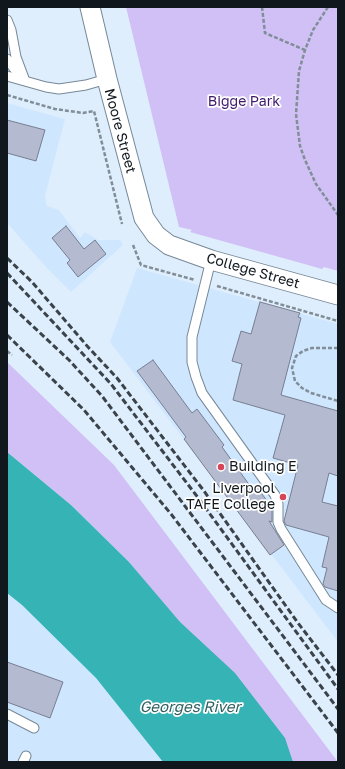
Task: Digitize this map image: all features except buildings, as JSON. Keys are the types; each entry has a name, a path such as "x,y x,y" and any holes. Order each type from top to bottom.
{"street":[{"name":"Moore Street","path":"90,7 107,79 144,218 156,235 168,245"},
{"name":"College Street","path":"168,245 211,260 338,295"}],"lane":[{"path":"7,20 11,30 16,57 25,82"},
{"path":"7,59 14,70 25,82"},
{"path":"7,71 25,82"},
{"path":"7,76 25,82 59,89 86,85 107,79"},
{"path":"211,260 191,347 192,362 202,393 275,495 278,504 278,522 326,600 338,608"},
{"path":"7,714 34,728"}],"path":[{"path":"262,7 265,33 305,50"},
{"path":"328,7 313,30 299,70 296,92 297,130 300,146 316,184 338,215"},
{"path":"7,95 55,109 83,113 94,111 122,224"},
{"path":"132,245 141,265 338,321"},
{"path":"338,348 312,348 303,351 296,356 292,368 295,381 302,388 338,401"},
{"path":"7,350 12,355"}],"shaded area":[{"path":"7,103 65,119 45,196 47,206 59,210 80,238 85,232 98,240 120,240 123,245 71,292 45,266 7,223"},
{"name":"Liverpool TAFE College","path":"137,268 338,324 338,642 110,342"},
{"path":"7,593 22,605 96,678 163,762 7,762"}],"green space":[{"name":"Bigge Park","path":"126,7 338,7 338,271 324,267 322,269 190,232 192,230 179,227"},
{"path":"7,362 114,465 338,762 293,762 129,562 71,505 7,452"}],"water":[{"name":"Georges River","path":"7,452 71,505 129,562 180,622 235,673 285,738 293,762 163,762 96,678 22,605 7,593"}],"railway":[{"path":"7,258 32,282 117,378 204,491 298,623 338,675"},
{"path":"7,273 111,384 196,495 338,689"},
{"path":"7,302 69,360 102,396 338,709"},
{"path":"7,335 84,410 171,514 338,733"}],"place":[{"name":"Building E","path":"221,467"},
{"name":"Liverpool TAFE College","path":"283,497"}]}
